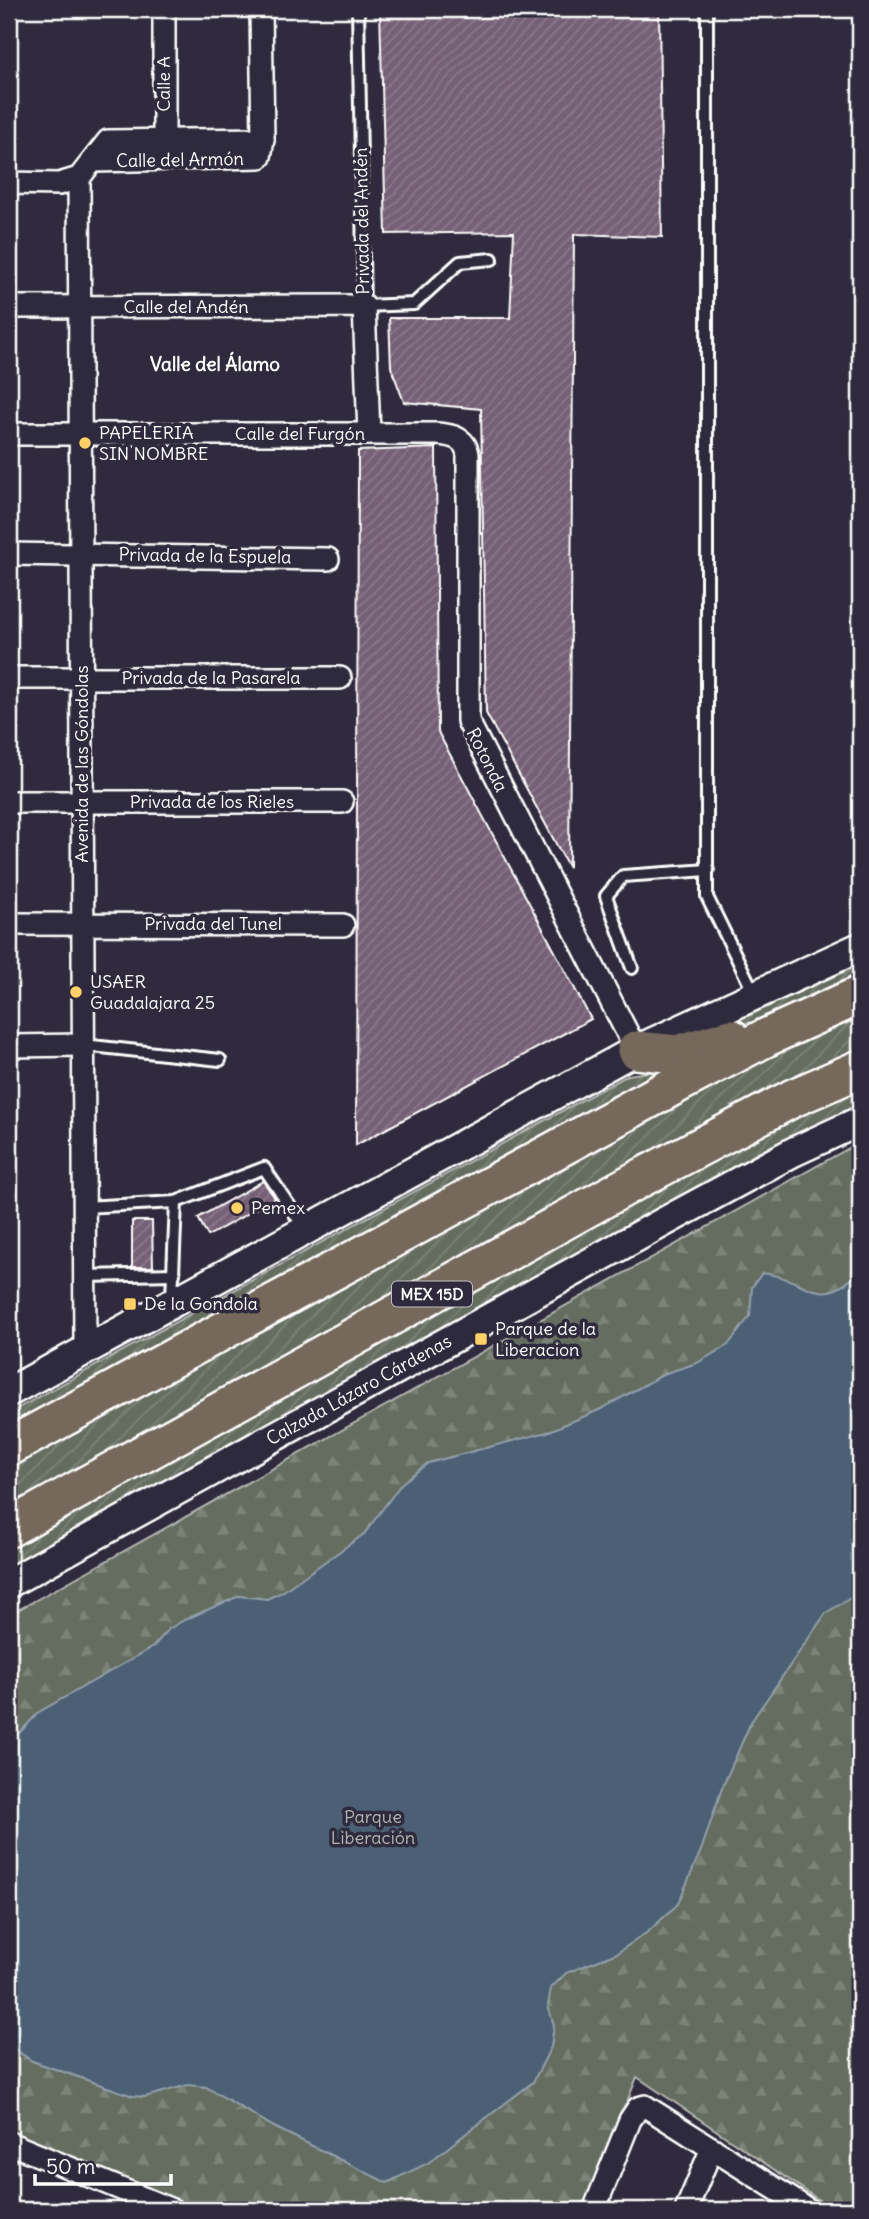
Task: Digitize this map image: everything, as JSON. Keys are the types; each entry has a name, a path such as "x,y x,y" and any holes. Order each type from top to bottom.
{"highway":[{"path":"636,1050 677,1054 846,1002"},
{"path":"9,1447 679,1083 846,1002"},
{"name":"MEX 15D","path":"9,1528 641,1178 793,1098 860,1069"}],"main road":[{"path":"9,1392 85,1350 173,1287 305,1229 636,1050 860,947"},
{"name":"Calzada Lázaro Cárdenas","path":"9,1583 793,1152 860,1121"}],"street":[{"name":"Calle A","path":"164,9 164,150"},
{"name":"Calle del Armón","path":"79,178 108,141 164,150 256,158 263,146 261,9"},
{"path":"9,183 59,184 79,178"},
{"name":"Avenida de las Góndolas","path":"79,178 85,1350"},
{"name":"Calle del Andén","path":"9,307 363,306"},
{"name":"Privada del Andén","path":"363,306 369,434"},
{"name":"Calle del Furgón","path":"9,434 450,435 463,441"},
{"name":"Rotonda","path":"463,441 468,455 468,721 636,1050"},
{"name":"Privada de la Espuela","path":"9,554 328,559"},
{"name":"Privada de la Pasarela","path":"9,678 340,678"},
{"name":"Privada de los Rieles","path":"9,802 342,802"},
{"name":"Privada del Tunel","path":"9,923 343,925"},
{"path":"9,1046 83,1045"},
{"path":"594,2210 630,2120 638,2108 652,2108 809,2210"},
{"path":"9,2143 172,2210"},
{"path":"686,2210 712,2148"}],"lane":[{"name":"Privada del Andén","path":"358,9 363,306"},
{"path":"707,9 707,897 755,995"},
{"path":"363,306 414,304 460,262 492,259"},
{"path":"632,968 606,895 623,876 708,870"},
{"path":"83,1045 220,1060"},
{"path":"84,1207 176,1202 264,1168 305,1229"},
{"path":"84,1276 173,1287 176,1202"}],"green space":[{"path":"860,963 860,985 819,1003 687,1040"},
{"path":"860,1010 860,1056 9,1515 9,1469 737,1069"},
{"path":"691,1066 9,1440 9,1413 628,1075"},
{"path":"860,1086 860,1105 780,1142 9,1570 9,1546 770,1126"},
{"name":"Parque Liberación","path":"860,1142 860,2210 834,2210 637,2077 583,2210 179,2210 9,2139 9,1615"}],"water":[{"name":"Parque Liberación","path":"860,1271 860,1598 852,1597 826,1613 751,1722 722,1788 702,1848 678,1904 649,1931 617,1953 566,1973 551,1988 548,2005 554,2026 551,2047 533,2082 428,2163 387,2183 274,2127 206,2087 188,2085 145,2097 133,2096 32,2061 9,2045 9,1744 39,1712 153,1647 169,1629 184,1620 239,1596 267,1599 282,1592 364,1534 402,1483 428,1463 547,1432 599,1410 666,1373 697,1363 728,1345 750,1316 752,1287 762,1273 823,1291 834,1290"}],"building":[{"path":"380,9 514,13 514,9 659,9 662,237 574,234 569,868 486,713 481,409 404,402 391,367 389,318 510,318 514,232 386,234"},
{"path":"436,448 438,732 591,1019 356,1145 358,451"},
{"name":"Pemex","path":"263,1181 275,1198 208,1236 198,1218"},
{"path":"132,1221 152,1221 153,1267 132,1267"}],"place":[{"name":"PAPELERIA SIN NOMBRE","path":"85,443"},
{"name":"USAER Guadalajara 25","path":"76,992"},
{"name":"Pemex","path":"237,1208"},
{"name":"De la Gondola","path":"130,1304"},
{"name":"Parque de la Liberacion","path":"481,1339"}],"district":[{"name":"Valle del Álamo","path":"215,364"}]}
